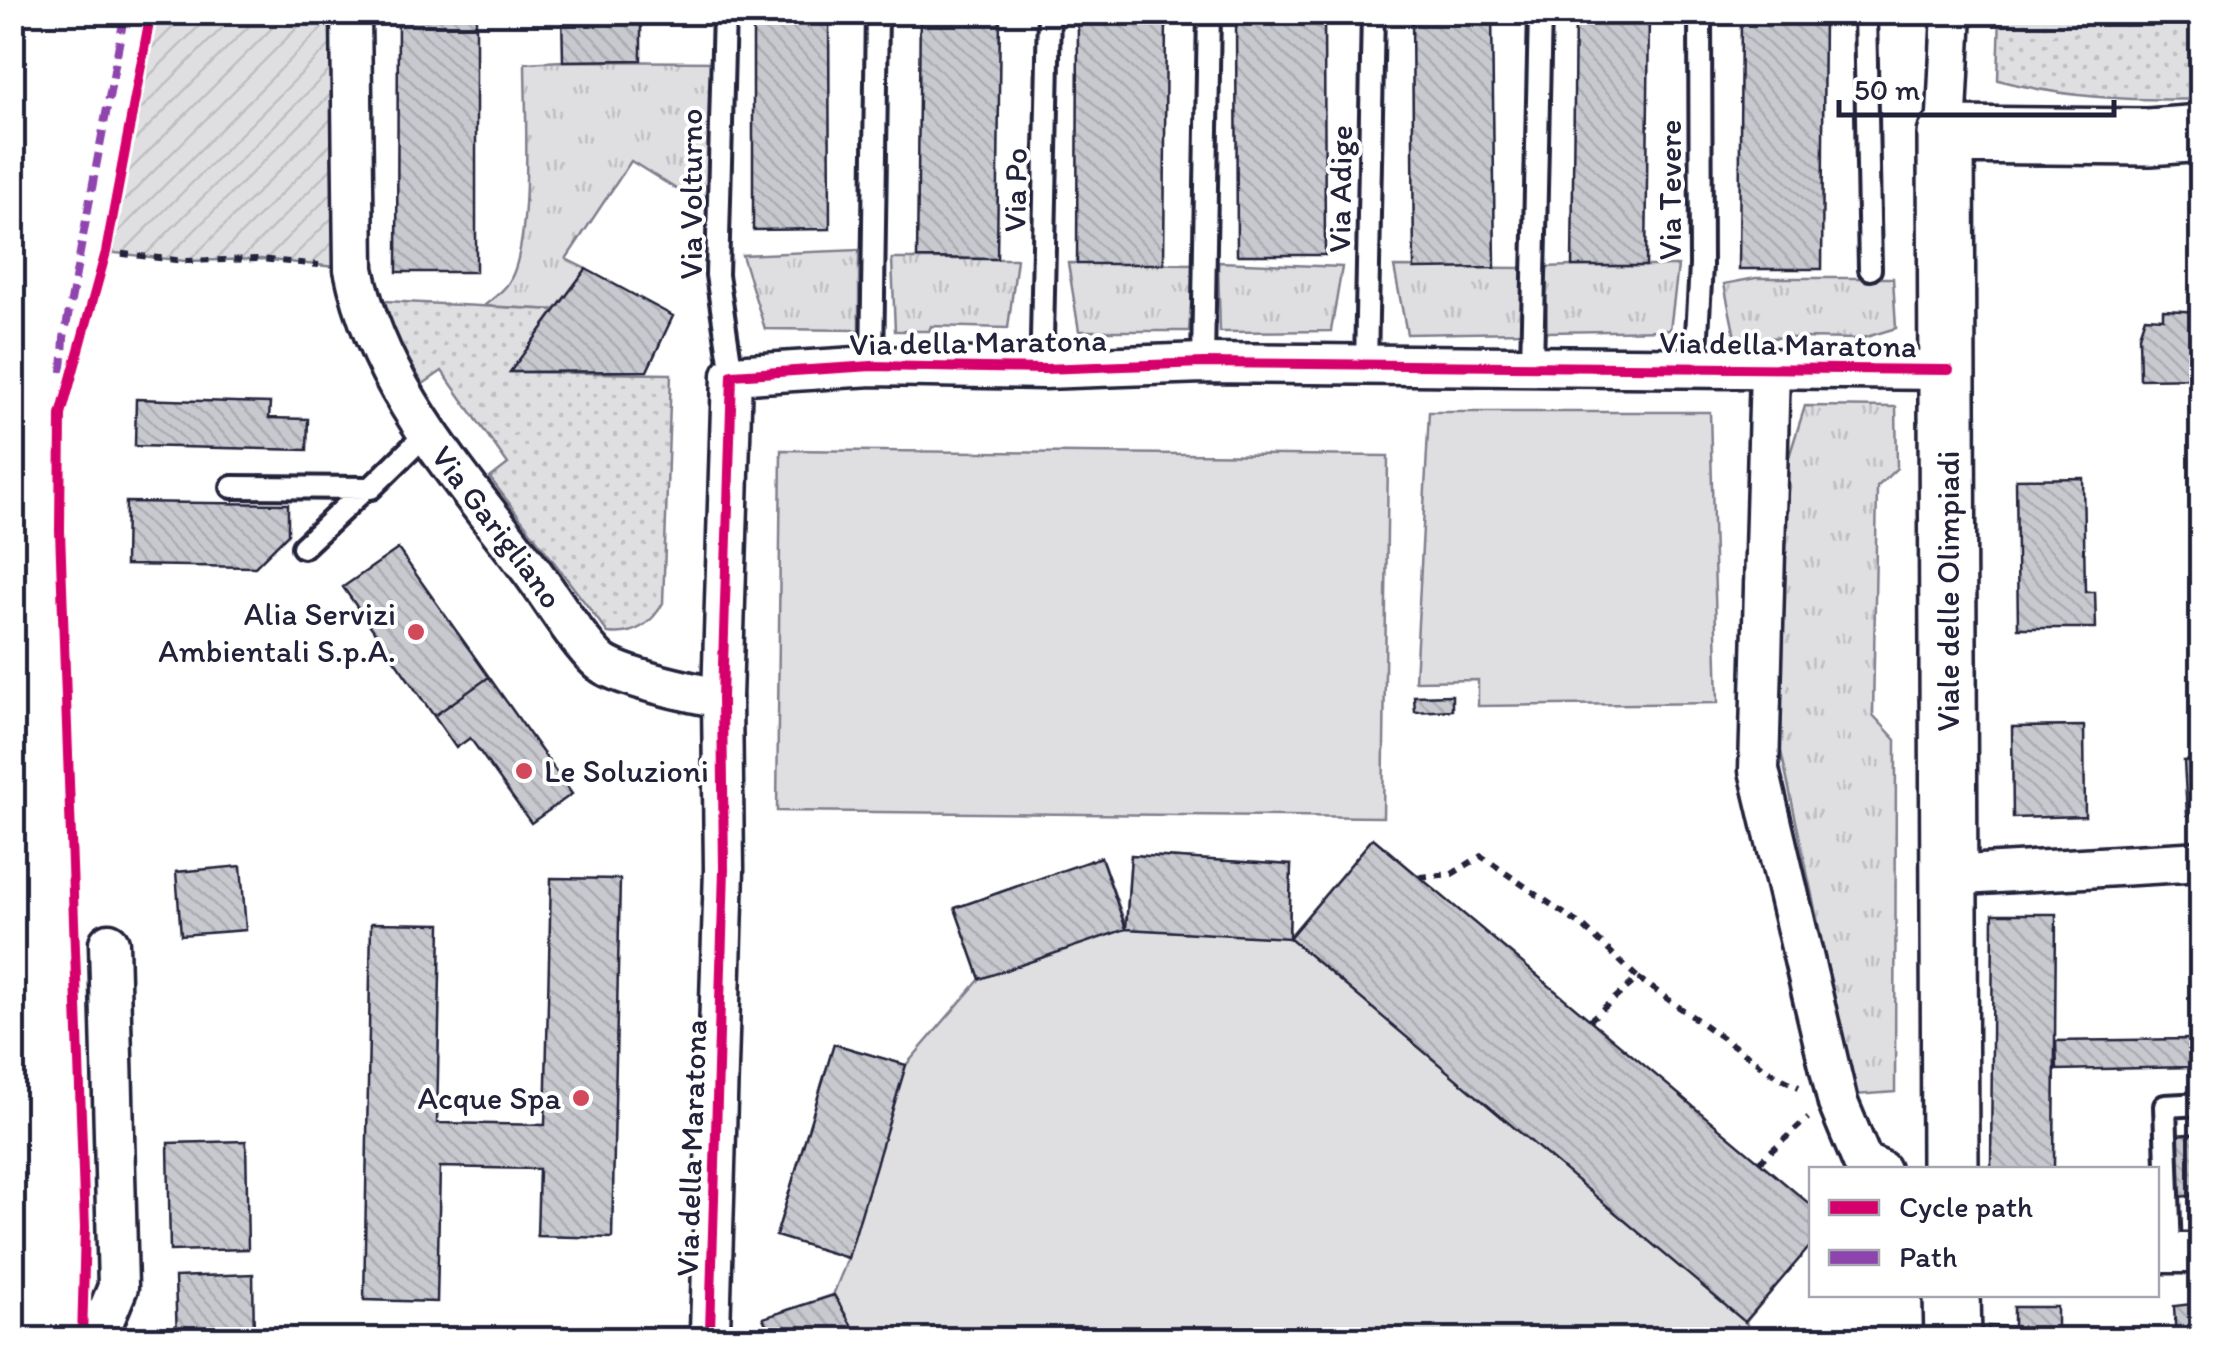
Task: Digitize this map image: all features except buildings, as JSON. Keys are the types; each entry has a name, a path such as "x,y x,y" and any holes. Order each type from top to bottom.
{"street":[{"name":"Via Garigliano","path":"351,12 354,268 362,308 376,346 428,432 600,663 681,692 722,698"},
{"name":"Viale delle Olimpiadi","path":"1950,1167 1949,370 1944,266 1952,12"},
{"path":"1946,134 2149,137 2202,132"},
{"name":"Via della Maratona","path":"703,1337 724,869 722,698 732,375 872,366 1044,369 1204,363 1949,370"},
{"path":"1770,368 1759,770 1838,1103 1869,1167"},
{"path":"1947,876 2202,861"},
{"path":"96,1340 118,1287 110,943"},
{"path":"1952,1297 1953,1340"}],"lane":[{"name":"Via Volturno","path":"724,12 717,275 732,375"},
{"path":"872,366 877,12"},
{"name":"Via Po","path":"1044,369 1050,12"},
{"path":"1204,363 1209,12"},
{"name":"Via Adige","path":"1366,366 1373,12"},
{"path":"1532,366 1540,12"},
{"name":"Via Tevere","path":"1695,368 1701,266 1700,12"},
{"path":"1864,12 1870,269"},
{"path":"232,487 371,488 428,432"},
{"path":"303,547 366,488"},
{"path":"2176,1253 2164,1106 2202,1104"}],"path":[{"path":"101,270 110,234"},
{"path":"106,252 354,268"},
{"path":"1420,877 1452,874 1480,856 1585,928 1638,978 1778,1076 1811,1093"},
{"path":"1590,1020 1638,978"}],"green space":[{"path":"151,13 351,13 354,269 261,259 185,261 106,252"},
{"path":"2000,13 2201,13 2201,99 2099,97 1998,80"},
{"path":"722,62 718,215 631,161 566,259 586,269 555,310 484,306 507,285 521,242 526,178 525,63"},
{"path":"859,250 859,330 765,329 742,255"},
{"path":"892,259 1017,259 1008,328 931,326 929,331 895,331"},
{"path":"1218,262 1342,267 1331,331 1220,332"},
{"path":"1068,263 1194,264 1189,331 1079,331"},
{"path":"1678,266 1670,330 1547,332 1545,267"},
{"path":"1394,267 1523,268 1521,332 1407,334"},
{"path":"1756,278 1893,278 1896,328 1860,339 1735,337 1724,284"},
{"path":"377,303 555,310 511,372 671,374 663,603 647,623 633,631 608,633 490,478 508,464 442,371 423,384"},
{"path":"1805,406 1896,407 1897,468 1877,487 1873,715 1896,740 1895,1092 1855,1095 1781,751 1782,479"},
{"path":"1429,412 1710,412 1718,703 1478,706 1478,680 1415,681"},
{"path":"781,450 1388,456 1383,817 777,811"},
{"path":"1373,838 1809,1204 1809,1246 1746,1322 1752,1339 774,1340 763,1318 833,1295 848,1258 776,1236 834,1044 906,1065 980,979 955,908 1101,857 1126,926 1131,855 1291,865 1289,937"}],"marked path":[{"path":"62,372 64,338 125,12"}],"cycle path":[{"path":"82,1340 85,1228 60,531 61,415 106,252 151,12"},
{"path":"713,1340 710,1331 724,869 722,698 732,375 872,366 1044,369 1203,363 1949,370"}],"place":[{"name":"Alia Servizi Ambientali S.p.A.","path":"416,632"},
{"name":"Le Soluzioni","path":"524,771"},
{"name":"Acque Spa","path":"581,1098"}]}
